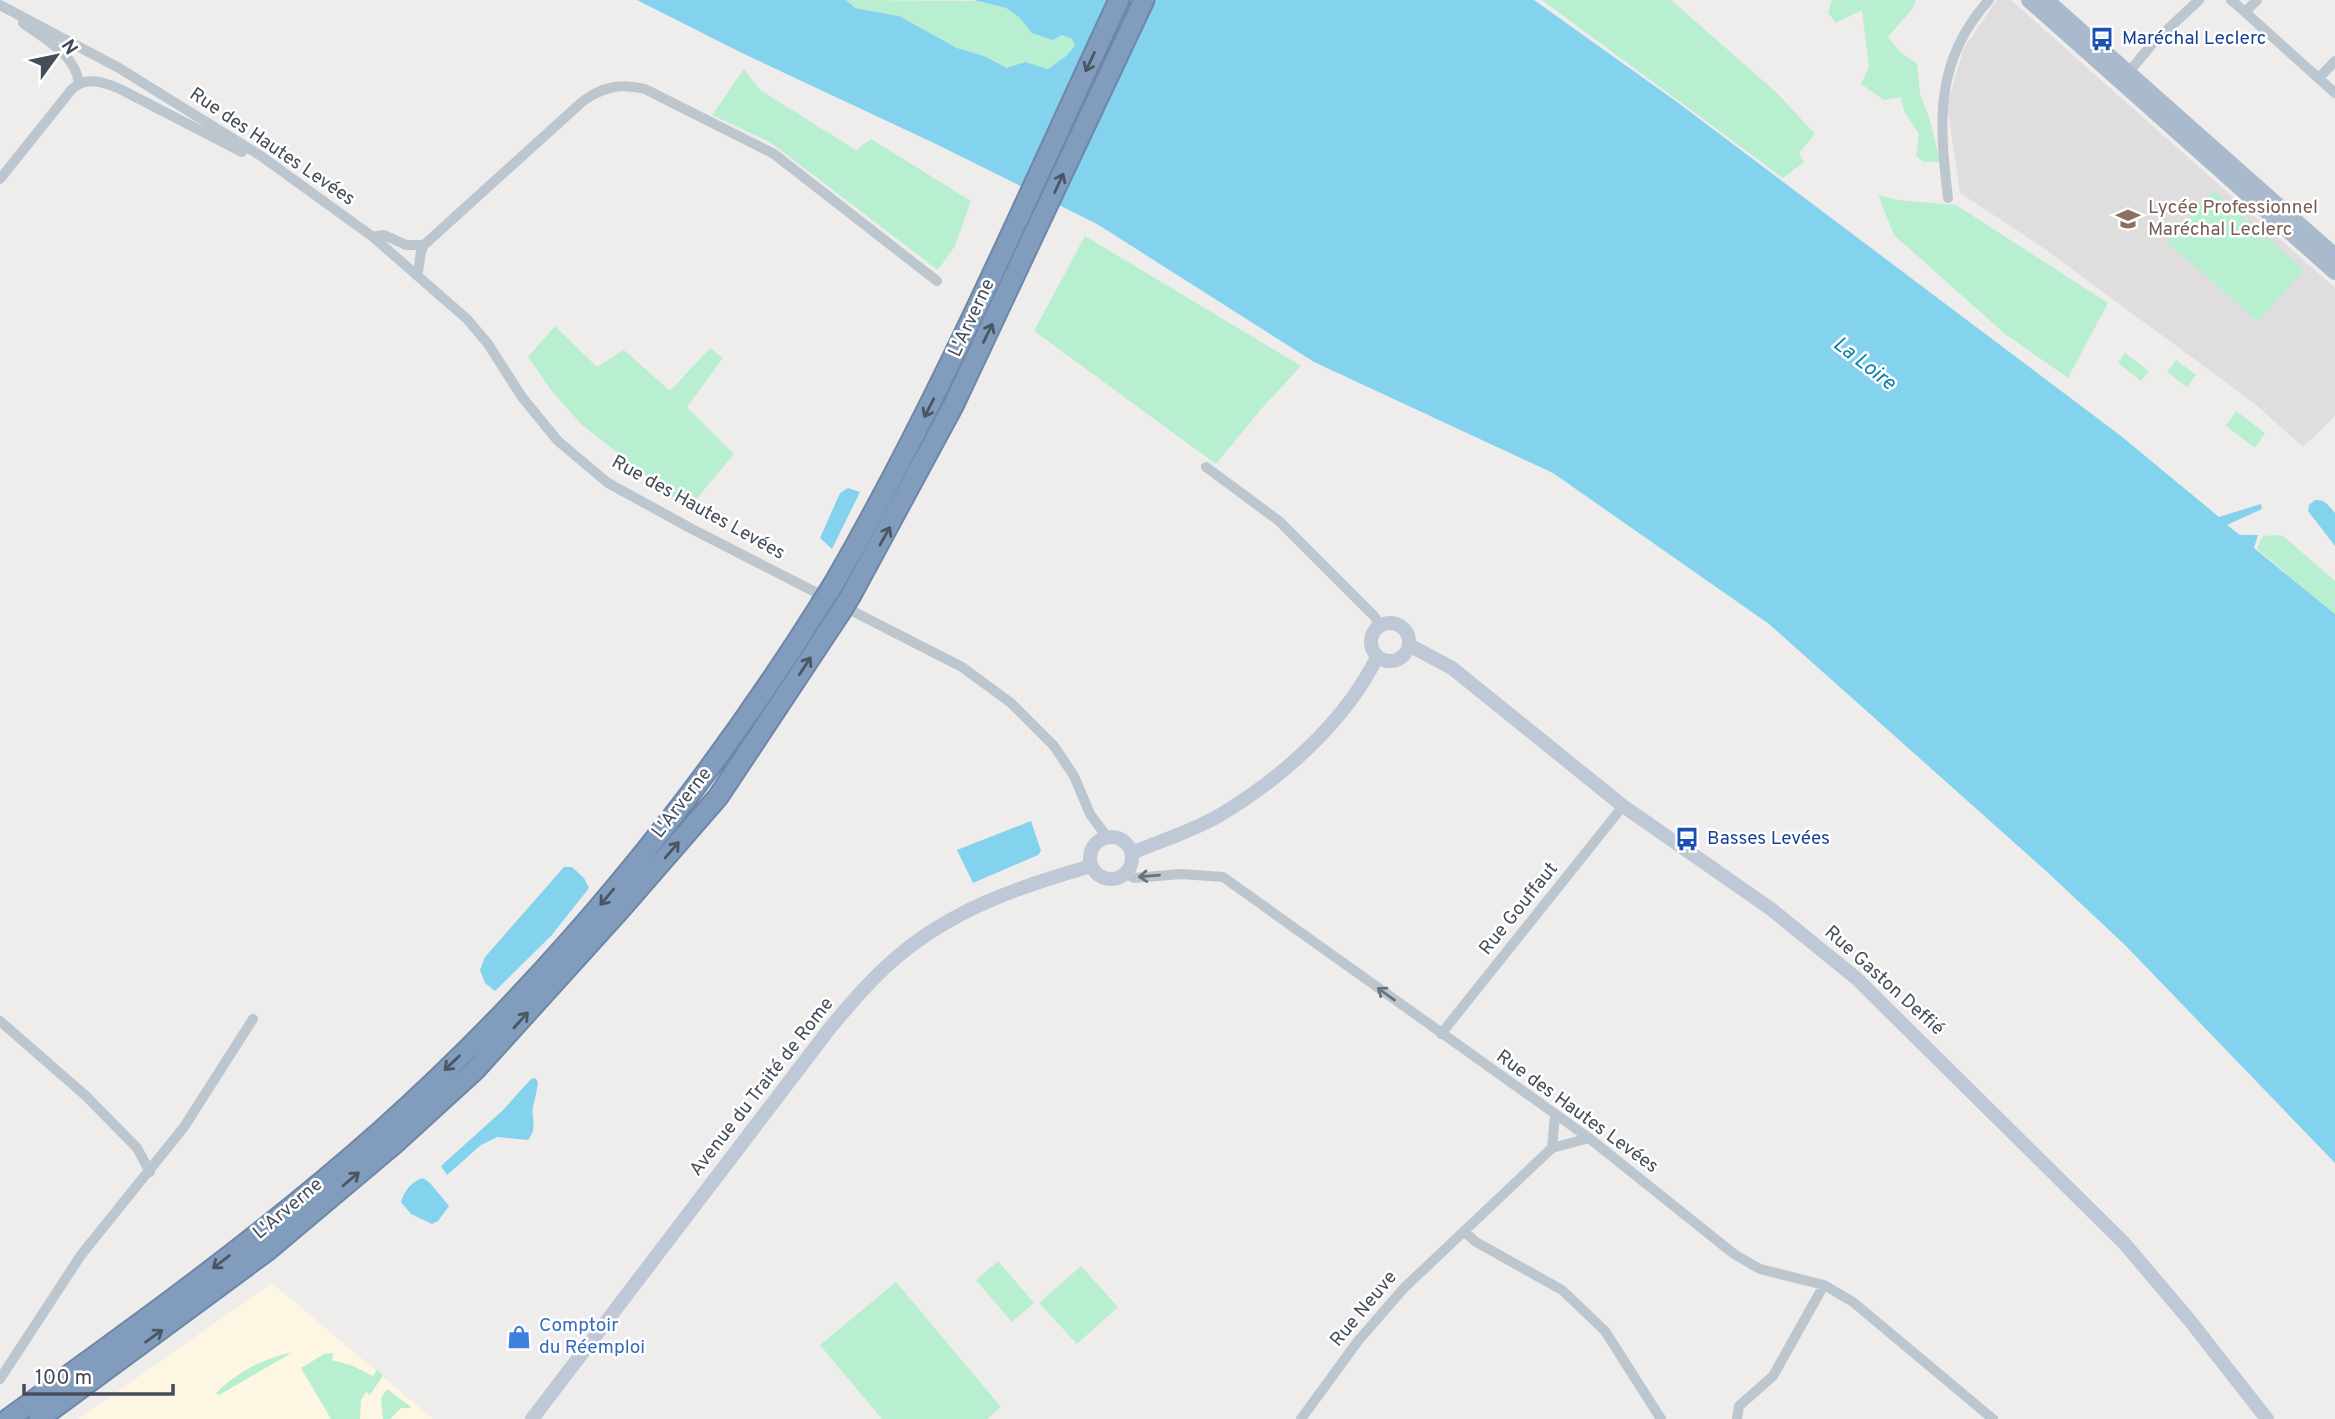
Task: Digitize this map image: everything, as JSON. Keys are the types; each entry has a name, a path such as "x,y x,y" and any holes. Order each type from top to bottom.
{"highway":[{"name":"L'Arverne","path":"8,1419 257,1235 382,1130 503,1014 604,901 703,777 779,669 833,585 924,418 1119,0"},
{"name":"L'Arverne","path":"39,1419 268,1250 475,1070 718,797 851,595 936,439 1144,0"}],"main road":[{"path":"2029,0 2335,272"},
{"path":"2046,0 2335,256"},
{"path":"1389,623 1399,625 1407,634 1409,645 1398,660 1388,662 1377,657 1370,641 1380,625 1389,623"},
{"name":"Rue Gaston Deffié","path":"1409,645 1452,668 1623,806 1770,909 1856,978 2124,1243 2191,1322 2267,1419"},
{"path":"1132,853 1219,816 1269,781 1308,747 1350,703 1377,657"},
{"path":"1107,837 1125,842 1132,853 1131,864 1120,877 1106,879 1091,866 1090,853 1101,839 1107,837"},
{"name":"Avenue du Traité de Rome","path":"533,1419 830,1028 868,985 897,957 957,915 999,895 1091,866"}],"street":[{"path":"1948,198 1941,129 1943,93 1962,40 1979,11 1989,0"},
{"path":"2129,72 2152,43 2199,0"},
{"path":"2231,0 2335,93"},
{"path":"2245,12 2257,0"},
{"name":"Rue des Hautes Levées","path":"0,5 119,68 261,156 373,237 478,331 522,397 558,441 608,482 692,529 962,667 1011,703 1054,746 1074,776 1090,814 1107,837"},
{"path":"18,15 22,22 69,60 76,68 79,83"},
{"path":"2319,78 2335,61"},
{"path":"0,179 79,83 93,81 105,82 251,156 261,156"},
{"path":"416,275 419,271 419,253 424,245 583,101 604,89 624,85 645,89 774,154 937,281"},
{"path":"373,237 384,235 406,245 424,245"},
{"path":"1206,467 1279,521 1380,625"},
{"name":"Rue Gouffaut","path":"1441,1034 1623,806"},
{"name":"Rue des Hautes Levées","path":"1125,873 1134,878 1181,874 1223,877 1589,1138 1734,1254 1760,1269 1824,1285 1853,1302 1993,1419"},
{"path":"0,1379 81,1255 184,1127 253,1019"},
{"path":"0,1021 86,1096 137,1148 150,1172"},
{"path":"1555,1115 1552,1148 1589,1138"},
{"name":"Rue Neuve","path":"1301,1419 1358,1341 1396,1297 1552,1148"},
{"path":"1465,1232 1562,1290 1605,1331 1661,1419"},
{"path":"1737,1419 1739,1406 1773,1376 1824,1285"}],"shaded area":[{"name":"Lycée Professionnel Maréchal Leclerc","path":"1997,0 2011,0 2335,288 2335,416 2303,447 2254,403 2039,245 1960,193 1947,105 1964,48"},
{"path":"272,1283 433,1419 78,1419"}],"green space":[{"path":"846,0 979,1 1006,8 1019,17 1033,33 1062,35 1072,39 1076,46 1048,69 1029,64 1007,68 984,56 957,48 899,16 855,8"},
{"path":"1542,0 1671,0 1777,93 1815,134 1799,153 1804,162 1783,178"},
{"path":"1832,0 1916,0 1913,8 1888,37 1900,52 1917,64 1920,94 1930,120 1940,162 1924,162 1916,156 1919,134 1904,111 1901,97 1884,100 1861,84 1869,67 1862,10 1835,23 1828,12"},
{"path":"744,69 760,90 856,150 871,139 971,201 955,246 938,270 770,142 712,115"},
{"path":"2213,190 2304,270 2258,322 2167,242"},
{"path":"1878,195 1898,200 1956,205 2108,303 2068,378 2005,334 1894,235"},
{"path":"1085,236 1301,366 1216,464 1034,331"},
{"path":"555,326 597,367 624,350 670,391 710,348 723,358 687,407 734,454 688,509 581,424 551,390 528,357"},
{"path":"2125,353 2149,371 2141,381 2118,363"},
{"path":"2176,360 2196,375 2187,387 2167,372"},
{"path":"2236,411 2265,433 2255,448 2226,426"},
{"path":"2263,536 2283,536 2335,581 2335,614 2257,549"},
{"path":"998,1261 1034,1303 1012,1322 976,1280"},
{"path":"1081,1266 1118,1307 1077,1344 1039,1303"},
{"path":"896,1282 1001,1407 987,1419 882,1419 820,1345"},
{"path":"293,1352 219,1395 216,1393 233,1378 252,1367"},
{"path":"333,1353 332,1360 373,1376 377,1370 382,1374 370,1395 366,1392 361,1400 360,1419 331,1419 301,1368 324,1354"},
{"path":"387,1389 411,1408 401,1408 390,1419 383,1419 381,1398"}],"water":[{"name":"La Loire","path":"637,0 846,0 855,8 899,16 957,48 984,56 1007,68 1025,62 1048,69 1075,46 1072,39 1062,35 1053,40 1032,33 1019,17 1006,8 974,0 1534,0 1677,102 2121,436 2219,517 2261,504 2262,509 2227,525 2240,535 2258,535 2254,548 2335,614 2335,1163 2125,945 2045,870 1769,624 1553,473 1314,362 1097,224"},
{"path":"848,488 860,492 832,549 820,538 840,493"},
{"path":"2315,500 2324,502 2335,513 2335,546 2308,511 2309,505"},
{"path":"1031,821 1041,851 1038,855 973,883 957,850"},
{"path":"564,867 572,867 584,878 589,888 551,936 495,991 485,983 480,970 485,957"},
{"path":"535,1078 538,1082 533,1106 533,1127 528,1140 497,1137 481,1145 447,1175 441,1166"},
{"path":"423,1178 449,1206 438,1221 432,1224 411,1214 401,1202 409,1187"}],"place":[{"name":"Maréchal Leclerc","path":"2102,39"},
{"name":"Lycée Professionnel Maréchal Leclerc","path":"2128,219"},
{"name":"Basses Levées","path":"1687,839"},
{"name":"Comptoir du Réemploi","path":"519,1337"}]}
